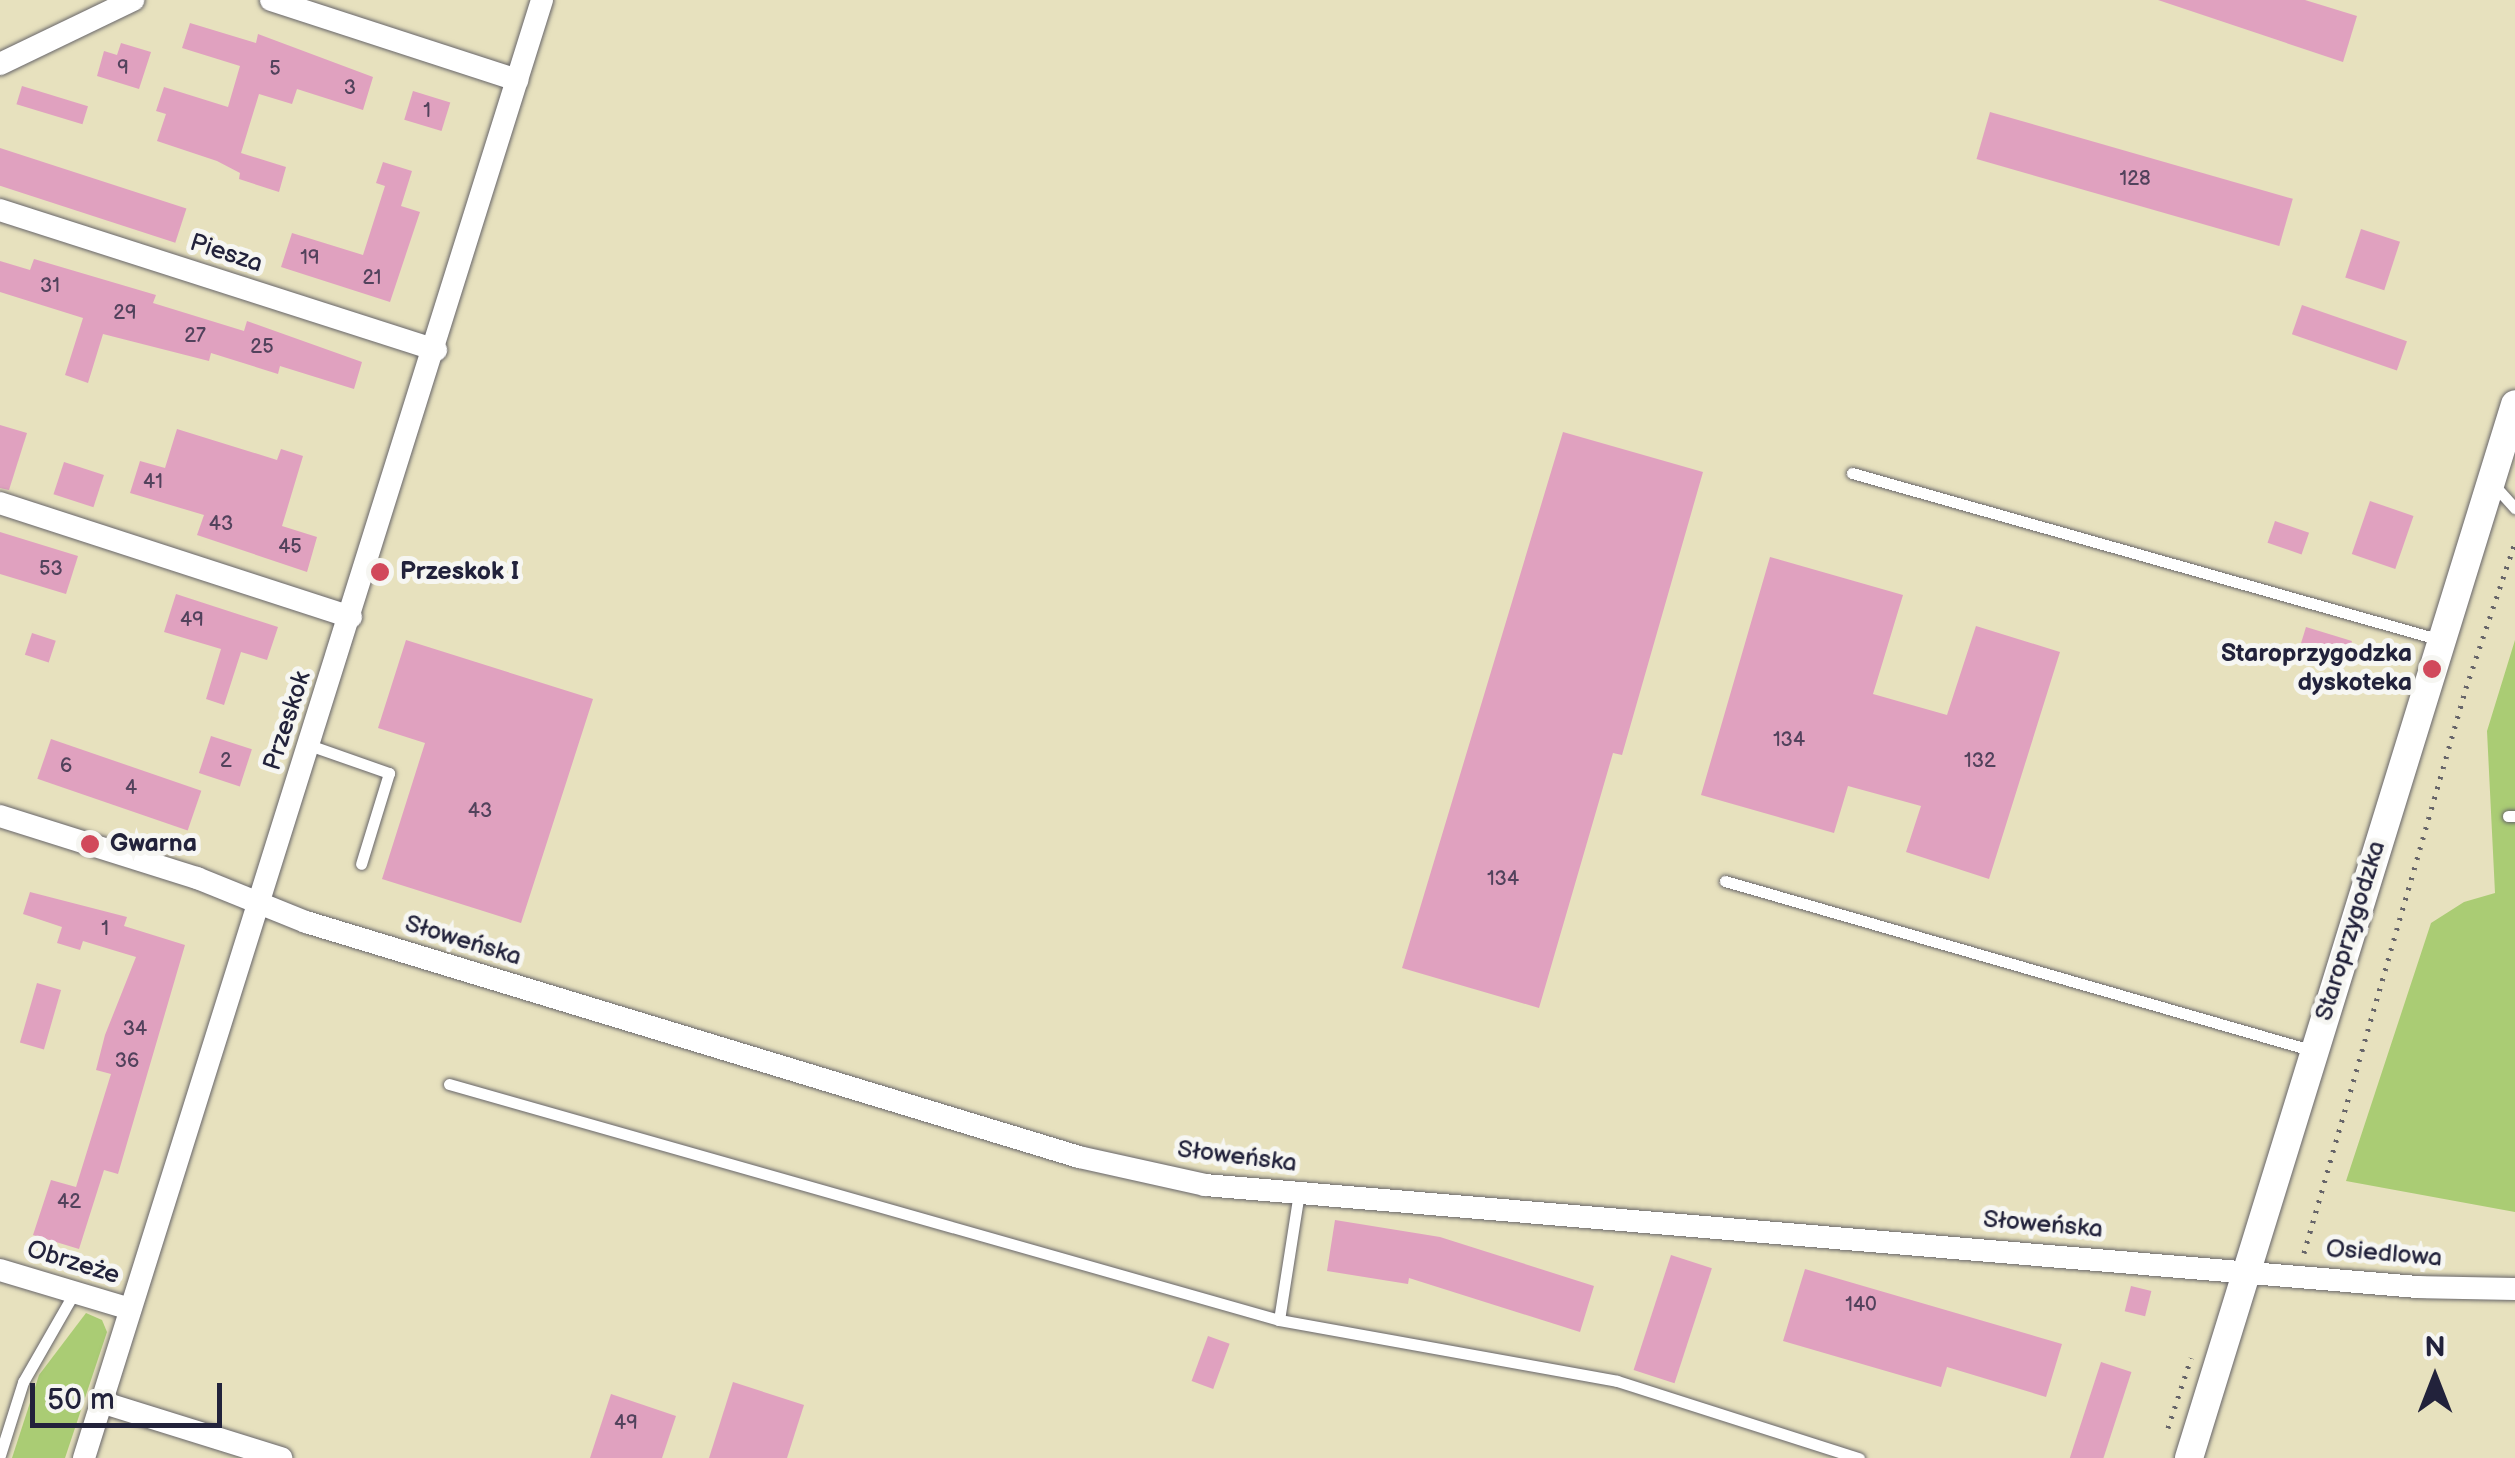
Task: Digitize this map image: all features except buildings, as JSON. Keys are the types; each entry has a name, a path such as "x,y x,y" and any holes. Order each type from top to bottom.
{"street":[{"path":"0,64 134,0"},
{"path":"271,0 517,80"},
{"name":"Przeskok","path":"84,1458 436,350 542,0"},
{"name":"Piesza","path":"0,210 436,350"},
{"name":"Staroprzygodzka","path":"2188,1458 2513,414"},
{"path":"0,502 351,617"},
{"path":"0,816 258,903"},
{"name":"Słoweńska","path":"258,903 1078,1157 1205,1185 2247,1269"},
{"name":"Osiedlowa","path":"2247,1269 2515,1289"},
{"name":"Obrzeże","path":"0,1270 130,1309"},
{"path":"101,1402 282,1458"}],"lane":[{"path":"1852,473 2441,640"},
{"path":"2491,482 2515,508"},
{"path":"308,745 389,772 361,864"},
{"path":"1724,881 2314,1051"},
{"path":"449,1084 1279,1320 1617,1381 1859,1458"},
{"path":"1279,1320 1299,1192"},
{"path":"0,1455 23,1382 74,1294"}],"path":[{"path":"2298,1274 2466,688 2515,542"}],"green space":[{"path":"2515,640 2515,1212 2346,1181 2431,923 2464,902 2495,893 2487,731"},
{"path":"86,1313 102,1320 107,1332 65,1458 12,1458 39,1375"}],"place":[{"name":"Przeskok I","path":"380,572"},
{"name":"Staroprzygodzka dyskoteka","path":"2432,669"},
{"name":"Gwarna","path":"90,844"}]}
